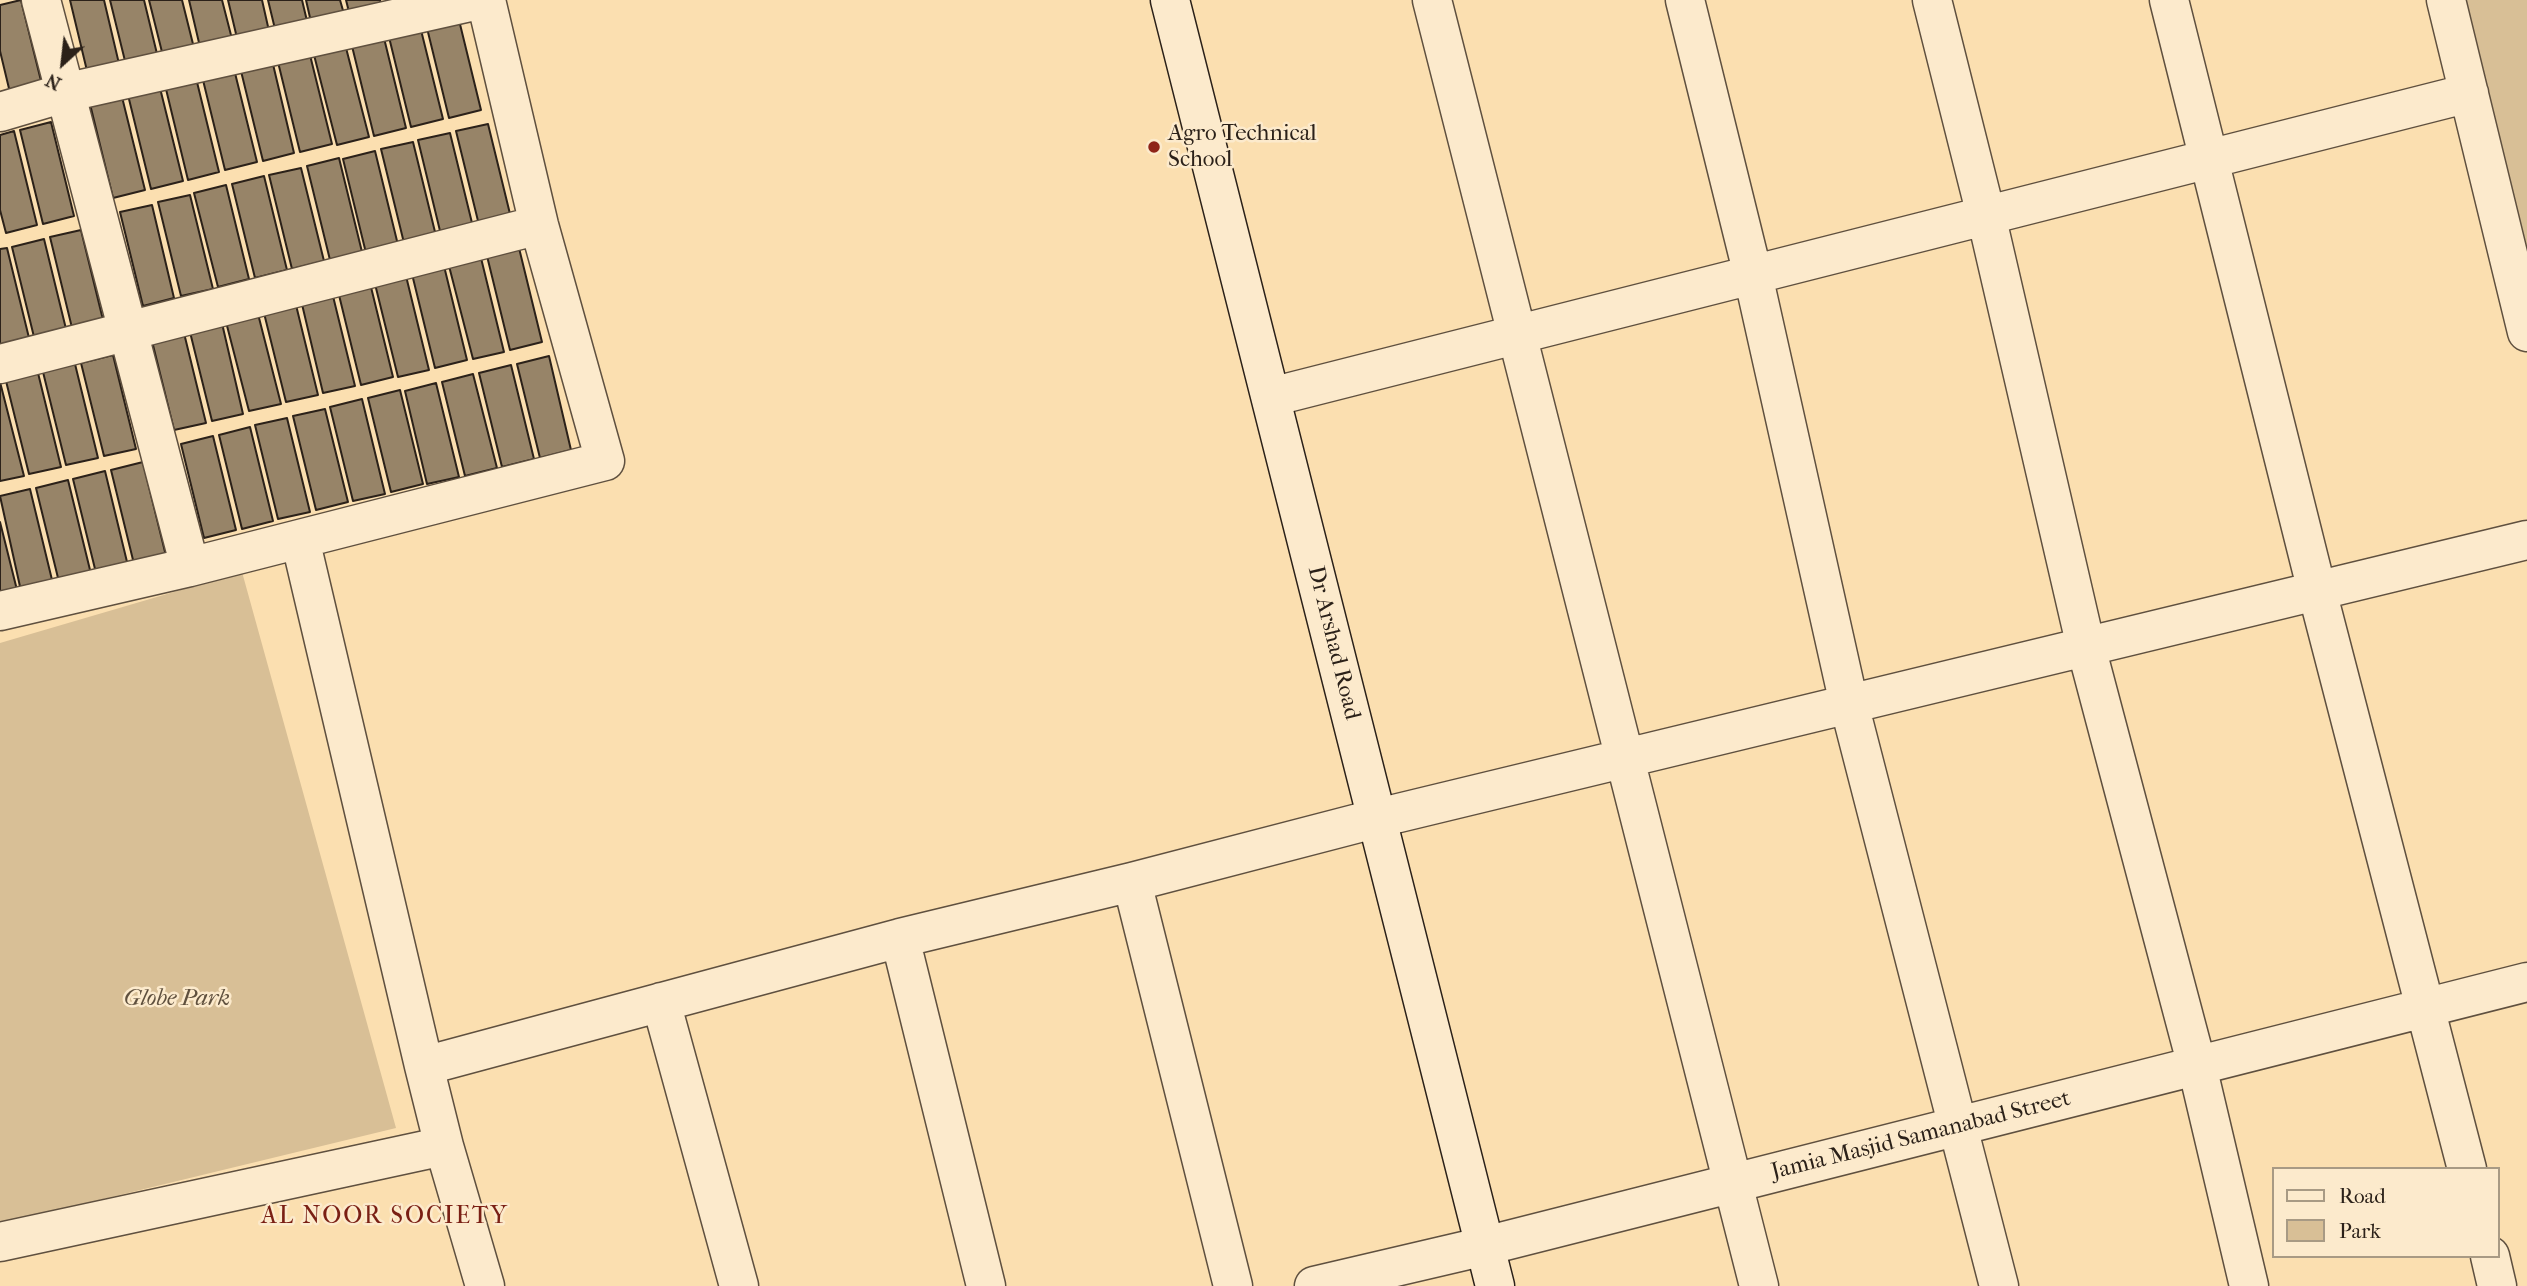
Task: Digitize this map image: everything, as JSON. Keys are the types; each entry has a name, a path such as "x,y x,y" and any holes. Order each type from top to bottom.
{"street":[{"path":"41,0 190,567"},
{"path":"0,112 64,93 479,0"},
{"path":"0,611 190,567 605,461 539,225 486,0"},
{"name":"Dr Arshad Road","path":"1170,0 1495,1286"},
{"path":"1432,0 1759,1286"},
{"path":"1685,0 1753,275 1849,704 1999,1286"},
{"path":"1933,0 2086,647 2197,1066 2249,1286"},
{"path":"2169,0 2317,591 2466,1167"},
{"path":"2446,0 2527,331"},
{"path":"1270,397 2469,93"},
{"path":"0,364 539,225"},
{"path":"300,539 424,1066 444,1146 485,1286"},
{"path":"424,1066 900,937 1132,882 1378,818 2527,540"},
{"path":"1132,882 1233,1286"},
{"path":"900,937 986,1286"},
{"name":"Jamia Masjid Samanabad Street","path":"1314,1286 1485,1247 2527,982"},
{"path":"661,1002 739,1286"},
{"path":"0,1242 444,1146"},
{"path":"2490,1258 2497,1286"}],"green space":[{"path":"2454,0 2527,0 2527,318"},
{"name":"Globe Park","path":"242,572 396,1128 0,1224 0,643"}],"building":[{"path":"21,0 44,93 12,101 0,51 0,5"},
{"path":"70,0 104,0 120,68 88,75"},
{"path":"110,0 144,0 158,58 126,65"},
{"path":"149,0 182,0 194,48 163,56"},
{"path":"189,0 222,0 232,39 200,47"},
{"path":"228,0 262,0 269,31 237,38"},
{"path":"268,0 302,0 307,21 275,29"},
{"path":"306,0 340,0 344,14 311,22"},
{"path":"346,0 380,0 381,5 349,12"},
{"path":"458,16 481,110 449,118 426,24"},
{"path":"420,26 443,119 411,127 388,33"},
{"path":"383,34 406,128 374,136 351,42"},
{"path":"345,44 369,137 337,145 313,51"},
{"path":"309,51 332,144 300,152 277,58"},
{"path":"272,60 294,153 263,161 240,67"},
{"path":"234,69 257,162 225,170 202,76"},
{"path":"196,78 219,172 188,180 165,85"},
{"path":"160,88 183,181 151,189 128,95"},
{"path":"122,97 145,190 113,198 90,104"},
{"path":"51,122 74,216 43,224 20,130"},
{"path":"488,124 511,218 479,225 456,131"},
{"path":"14,131 37,225 6,233 0,210 0,135"},
{"path":"450,133 473,227 441,235 418,140"},
{"path":"413,142 436,236 404,243 381,149"},
{"path":"375,151 398,245 366,253 343,159"},
{"path":"339,158 362,252 330,260 307,166"},
{"path":"301,168 324,261 292,269 269,175"},
{"path":"264,176 287,270 255,278 232,184"},
{"path":"226,185 249,279 218,287 194,193"},
{"path":"190,195 213,289 181,296 158,202"},
{"path":"152,205 174,298 143,306 120,212"},
{"path":"81,230 104,324 73,332 50,237"},
{"path":"44,239 67,333 35,341 12,247"},
{"path":"7,248 30,342 0,349 0,249"},
{"path":"519,248 542,342 510,350 487,256"},
{"path":"481,258 504,352 473,359 449,266"},
{"path":"444,266 467,360 435,368 412,274"},
{"path":"406,276 429,370 398,377 375,284"},
{"path":"370,283 393,377 361,385 338,291"},
{"path":"332,292 355,386 323,393 301,300"},
{"path":"295,301 318,395 286,402 263,309"},
{"path":"257,310 281,404 249,411 225,318"},
{"path":"221,319 243,414 212,421 189,328"},
{"path":"183,329 206,423 174,430 151,337"},
{"path":"113,355 136,449 104,456 81,363"},
{"path":"549,356 571,450 540,458 517,364"},
{"path":"75,364 98,458 66,465 43,372"},
{"path":"511,365 534,459 502,467 479,373"},
{"path":"38,373 61,467 29,474 6,381"},
{"path":"473,374 497,468 465,476 442,382"},
{"path":"0,382 24,476 0,481"},
{"path":"436,383 459,477 427,484 405,391"},
{"path":"400,390 423,484 391,492 368,398"},
{"path":"362,399 385,494 353,501 330,407"},
{"path":"325,409 348,502 316,510 293,416"},
{"path":"287,418 310,512 278,519 255,425"},
{"path":"250,427 273,521 242,529 219,435"},
{"path":"213,436 236,530 204,538 181,444"},
{"path":"143,462 166,556 134,564 111,470"},
{"path":"105,471 128,566 96,573 73,479"},
{"path":"68,480 91,574 59,582 36,488"},
{"path":"30,489 53,584 21,591 0,496"},
{"path":"0,522 17,590 0,594"}],"place":[{"name":"Agro Technical School","path":"1154,147"}],"district":[{"name":"AL NOOR SOCIETY","path":"385,1217"}]}
